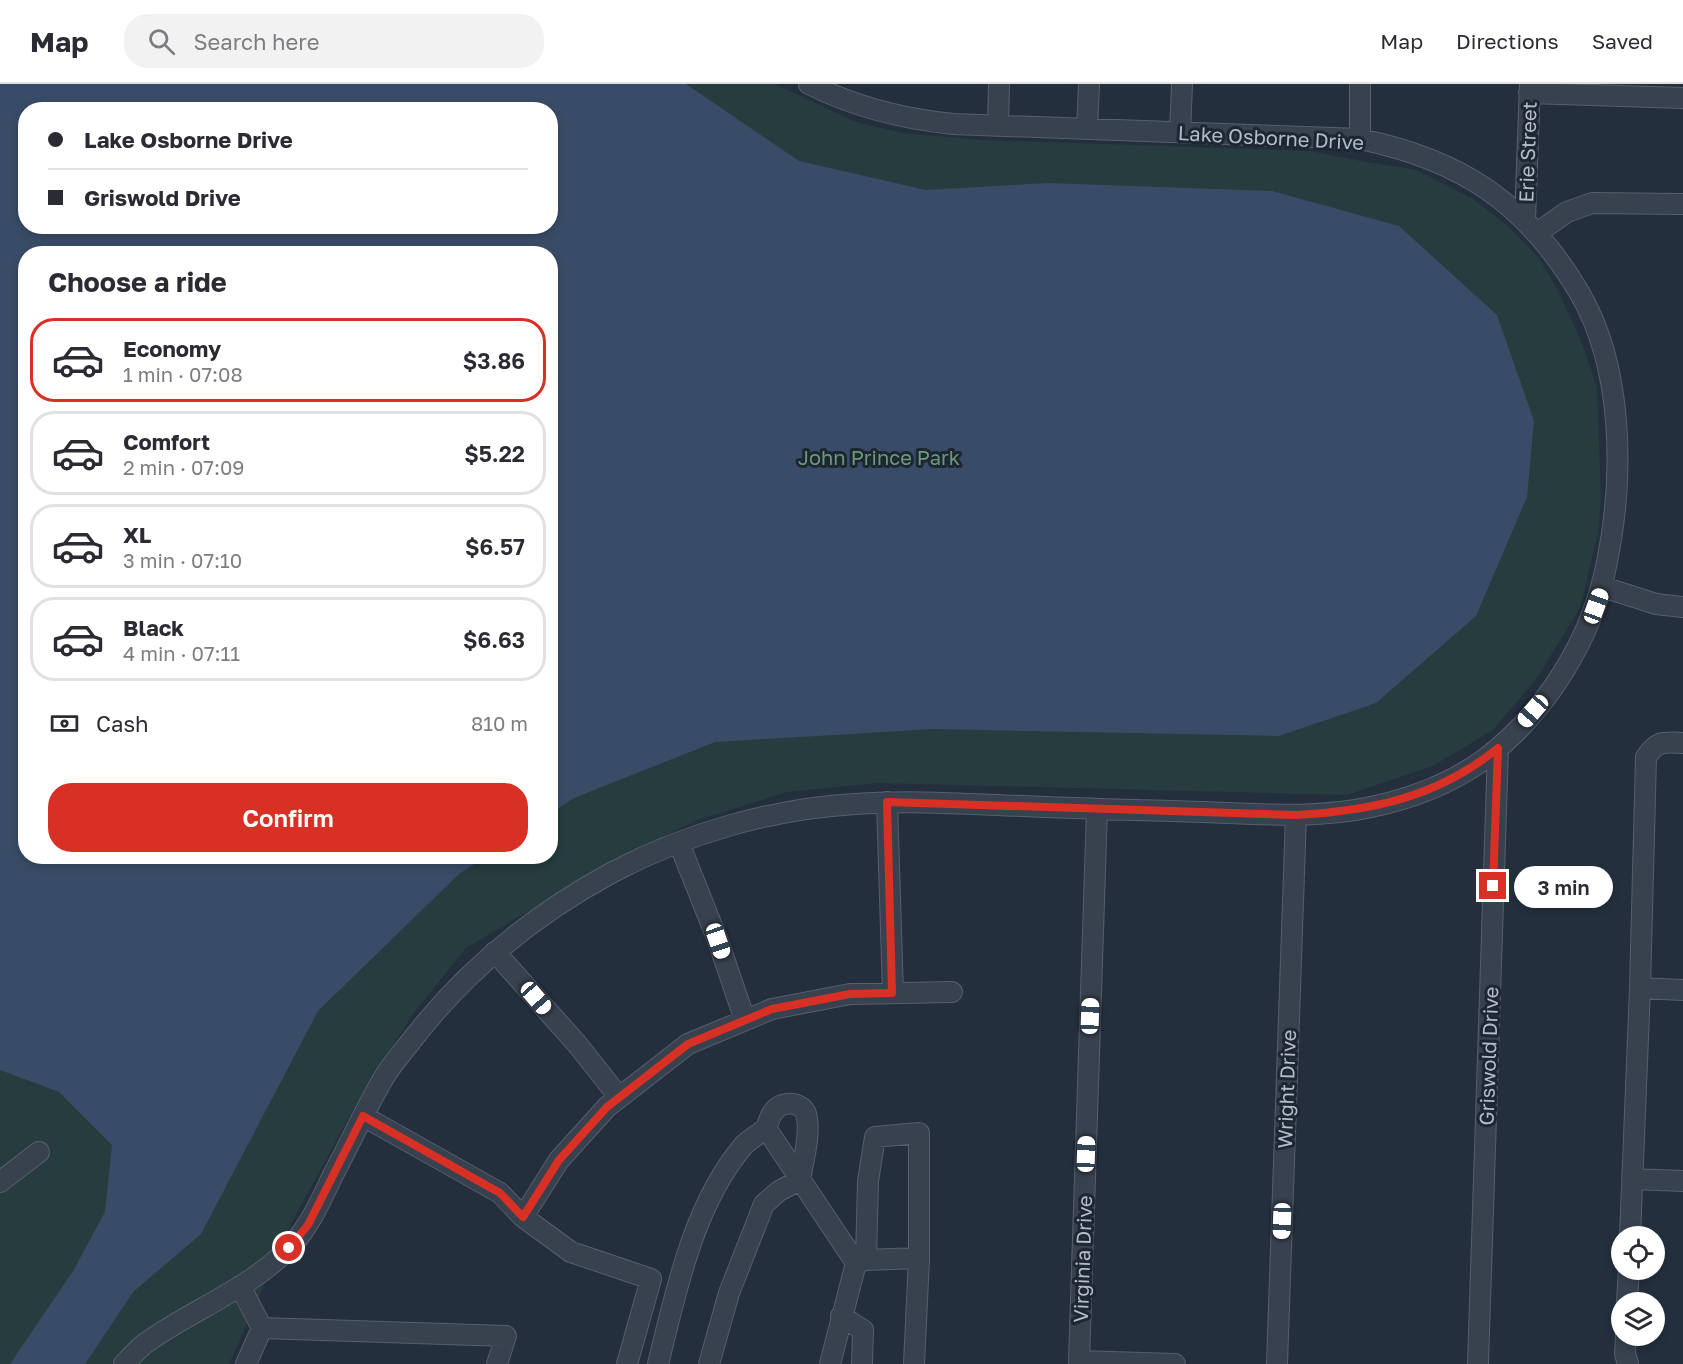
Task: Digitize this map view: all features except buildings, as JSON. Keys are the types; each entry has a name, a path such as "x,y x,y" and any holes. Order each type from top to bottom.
{"street":[{"name":"Lake Osborne Drive","path":"123,1364 146,1342 258,1275 289,1248 308,1225 387,1072 432,1015 495,951 563,901 615,871 679,843 743,822 795,811 848,804 887,802 1296,815 1367,808 1400,800 1433,788 1462,773 1498,748 1523,723 1564,672 1588,625 1602,587 1610,548 1618,440 1614,395 1604,353 1583,298 1556,256 1505,202 1460,172 1411,152 1360,139 927,121 861,106 809,84"},
{"path":"998,125 999,84"},
{"path":"1087,129 1089,84"},
{"path":"1180,132 1182,84"},
{"path":"1360,84 1360,139"},
{"path":"1530,88 1683,98"},
{"name":"Erie Street","path":"1530,88 1531,227"},
{"path":"1531,227 1592,203 1683,204"},
{"path":"1602,587 1656,604 1683,607"},
{"path":"1630,1226 1646,757 1653,747 1662,742 1683,743"},
{"name":"Griswold Drive","path":"1478,1364 1498,748"},
{"path":"887,802 892,993"},
{"name":"Virginia Drive","path":"1097,809 1079,1361 1175,1364"},
{"name":"Wright Drive","path":"1277,1364 1296,815"},
{"path":"679,843 718,941 745,1020"},
{"path":"495,951 577,1044 620,1097"},
{"path":"1640,988 1683,990"},
{"path":"523,1217 559,1160 607,1107 688,1044 772,1009 850,994 952,992"},
{"path":"658,1364 685,1262 717,1182 745,1144 766,1128 773,1112 781,1105 795,1104 803,1108 807,1115 808,1128 800,1180"},
{"path":"363,1116 500,1193 523,1217 571,1252 651,1279 627,1364"},
{"path":"766,1128 800,1180 861,1262"},
{"path":"830,1364 841,1316 861,1262 868,1227 868,1181 875,1137 920,1133 919,1258 914,1364"},
{"path":"0,1182 39,1152"},
{"path":"1632,1179 1683,1181"},
{"path":"709,1364 729,1293 764,1204 778,1191 800,1180"},
{"path":"861,1262 919,1258"},
{"path":"240,1286 262,1328"},
{"path":"616,1364 640,1316"},
{"path":"841,1316 862,1330 862,1364"},
{"path":"262,1328 506,1336 497,1364"},
{"path":"246,1364 262,1328"},
{"path":"1625,1346 1628,1364"}],"green space":[{"name":"John Prince Park","path":"0,84 775,84 856,122 902,133 983,140 1310,151 1417,170 1473,199 1508,226 1539,258 1558,291 1580,338 1597,387 1601,499 1598,534 1580,608 1537,678 1493,730 1433,766 1347,795 877,783 787,792 695,821 612,862 466,948 413,1014 352,1112 293,1220 229,1364 0,1364"}],"water":[{"name":"John Prince Park","path":"0,84 686,84 799,161 926,190 1048,183 1272,191 1399,226 1497,315 1534,421 1527,497 1476,616 1376,703 1279,736 933,729 715,742 574,798 558,808 558,246 18,246 18,864 474,864 459,874 318,1011 201,1234 133,1292 85,1364 10,1364 73,1271 105,1212 112,1145 59,1092 0,1070"}],"route":[{"path":"289,1248 308,1225 363,1116 500,1193 523,1217 559,1160 607,1107 688,1044 772,1009 850,994 892,993 887,802 1296,815 1339,812 1400,800 1433,788 1462,773 1498,748 1493,886"}]}
